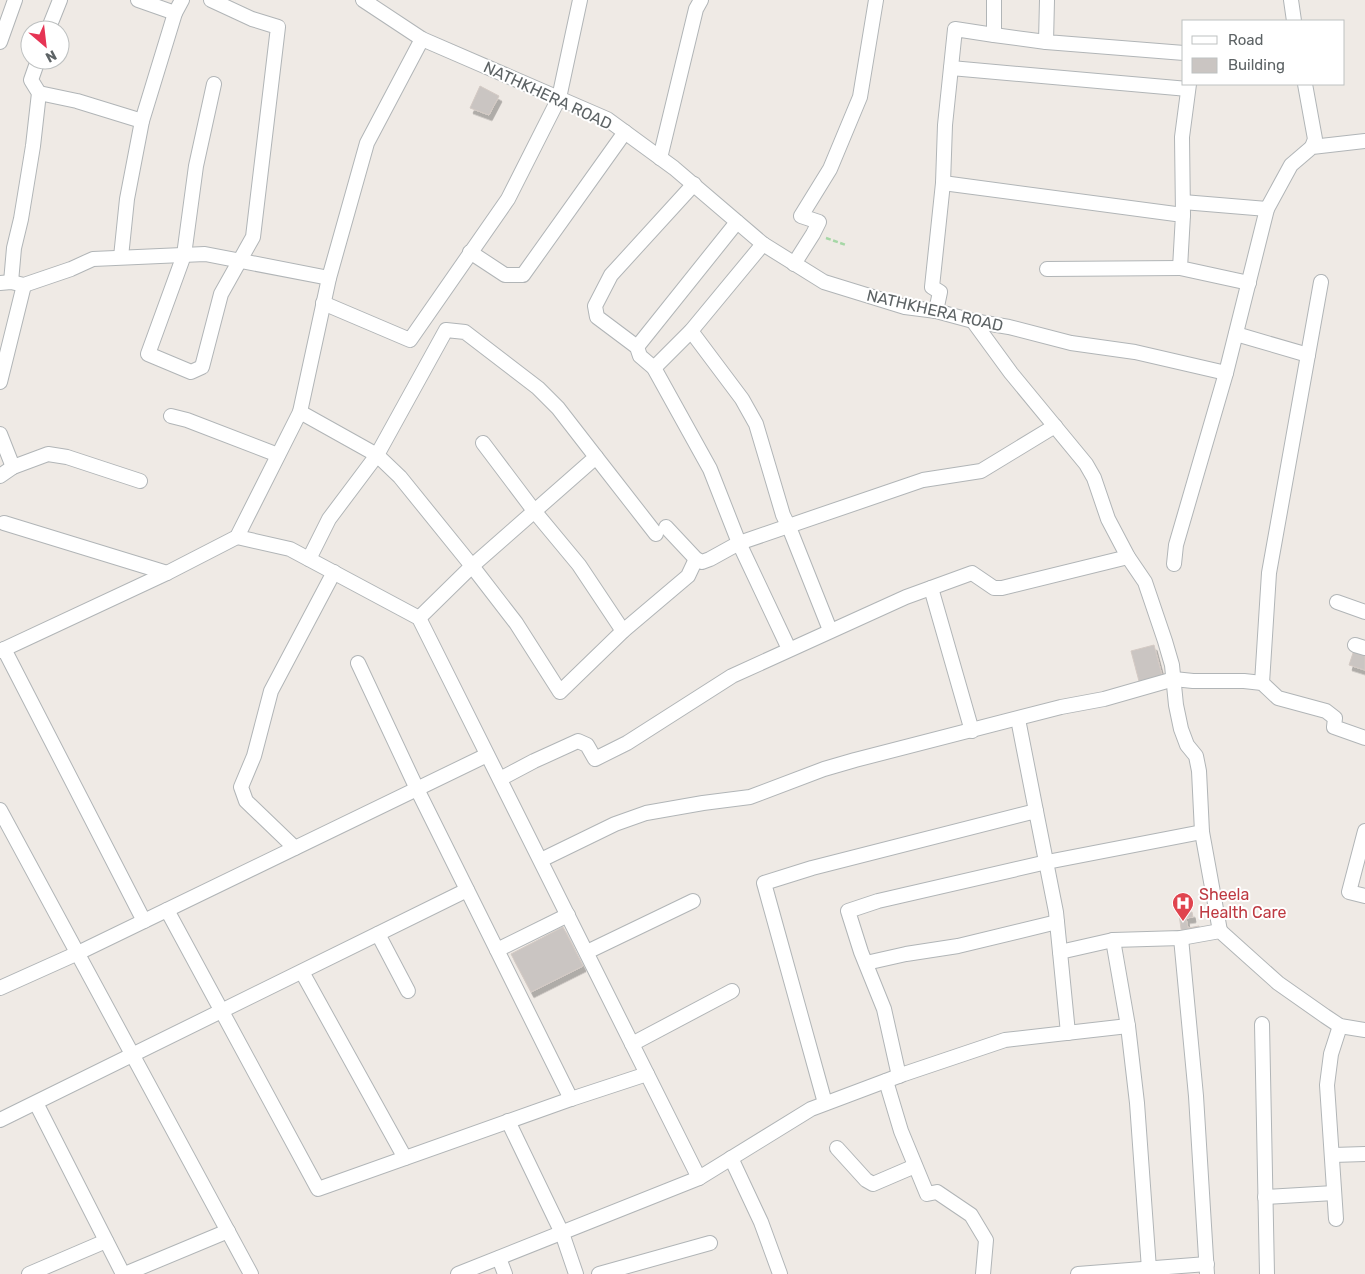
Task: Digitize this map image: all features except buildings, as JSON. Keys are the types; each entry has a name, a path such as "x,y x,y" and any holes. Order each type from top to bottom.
{"street":[{"path":"0,42 15,0"},
{"path":"52,20 60,0"},
{"path":"138,0 175,13"},
{"path":"121,257 127,199 142,121 175,13 182,0"},
{"path":"211,0 252,19 278,27 253,237 221,294 202,366 191,372 148,354 184,255 196,166 214,84"},
{"name":"NATHKHERA ROAD","path":"363,0 422,39 606,119 694,184 763,244 824,282 905,307 936,311 1009,327 1071,344 1135,352 1226,373"},
{"path":"323,303 410,340 508,199 559,98 580,0"},
{"path":"660,158 693,19 701,0"},
{"path":"794,264 813,234 818,222 801,216 830,169 860,97 876,0"},
{"path":"994,0 994,35"},
{"path":"1046,42 1047,0"},
{"path":"1291,0 1294,20"},
{"path":"936,311 940,292 932,287 943,183 945,125 955,29 1046,42 1182,53"},
{"path":"144,921 2,650 167,573 237,537 300,412 328,278 366,143 422,39"},
{"path":"951,68 1189,86 1182,137 1183,208 1180,268"},
{"path":"0,382 12,283 14,248 21,219 33,146 39,93 31,80 34,70"},
{"path":"1174,564 1176,545 1226,373 1267,209 1291,165 1312,147 1315,139 1305,85"},
{"path":"39,93 77,101 142,121"},
{"path":"470,252 504,276 523,275 625,132"},
{"path":"1312,147 1365,141"},
{"path":"943,183 1183,208 1267,209"},
{"path":"694,184 611,275 595,306 597,317 637,347 640,356 654,368 710,469 739,543 790,649"},
{"path":"637,347 737,222"},
{"path":"654,368 691,331 763,244"},
{"path":"12,283 71,270 93,259 205,254 328,278"},
{"path":"1047,269 1180,268 1249,283"},
{"path":"1262,683 1269,573 1321,282"},
{"path":"973,320 1011,373 1086,464 1094,478 1108,519 1128,558 1145,582 1165,641 1174,679 1176,705 1181,729 1187,744 1196,756 1199,771 1202,832 1220,931 1278,983 1340,1026 1365,1030"},
{"path":"309,559 329,519 377,455 446,330 465,332 538,388 558,408 596,457 661,530 702,562 739,543 923,480 981,471 1054,426"},
{"path":"691,331 742,399 756,424 783,516 830,630"},
{"path":"1236,334 1308,355"},
{"path":"300,412 377,455 400,477 516,623 560,692 623,631 688,576 696,559"},
{"path":"171,416 187,420 278,455"},
{"path":"0,434 13,467"},
{"path":"483,443 535,512 579,565 623,631"},
{"path":"0,476 13,467 48,454 67,456 140,481"},
{"path":"419,618 472,566 596,457"},
{"path":"4,523 167,573"},
{"path":"237,537 290,549 419,618 699,1178"},
{"path":"500,779 578,741 587,745 595,759 627,743 732,676 906,597 972,573 994,588 1002,588 1128,558"},
{"path":"294,848 246,801 242,793 242,787 254,756 271,692 334,572"},
{"path":"931,588 972,731"},
{"path":"1337,602 1365,612"},
{"path":"358,664 417,789 571,1099"},
{"path":"541,860 615,824 646,813 750,797 855,760 1061,707 1104,699 1174,679 1262,683 1278,698 1326,711 1335,718 1334,727 1365,738"},
{"path":"1018,719 1057,922 1068,1033"},
{"path":"0,988 78,953 487,755"},
{"path":"826,1103 764,883 812,868 1036,811"},
{"path":"1,813 252,1274"},
{"path":"1365,831 1349,892 1365,896"},
{"path":"983,1274 986,1240 971,1215 938,1192 927,1194 901,1131 892,1078 884,1009 848,910 878,901 1047,862 1202,832"},
{"path":"0,1120 467,890"},
{"path":"587,952 693,901"},
{"path":"167,910 318,1189 647,1074"},
{"path":"497,950 568,915"},
{"path":"866,963 906,954 958,946 1057,922"},
{"path":"1060,952 1113,940 1181,938 1220,931"},
{"path":"378,934 408,991"},
{"path":"1078,1274 1149,1269 1207,1269 1196,1096 1181,938"},
{"path":"1113,940 1128,1026 1149,1269"},
{"path":"302,972 405,1158"},
{"path":"632,1044 732,991"},
{"path":"1262,1024 1267,1274"},
{"path":"458,1274 699,1178 811,1108 892,1078 1005,1040 1128,1026"},
{"path":"1336,1219 1327,1084 1331,1054 1340,1026"},
{"path":"36,1103 124,1274 228,1231"},
{"path":"508,1121 562,1233 576,1274"},
{"path":"837,1148 866,1180 872,1184 916,1166"},
{"path":"1333,1155 1365,1154"},
{"path":"731,1158 761,1222 780,1274"},
{"path":"1265,1197 1334,1193"},
{"path":"29,1274 106,1241"},
{"path":"599,1274 710,1242"},
{"path":"499,1258 505,1274"}],"path":[{"path":"813,234 846,244"}],"place":[{"name":"Sheela Health Care","path":"1183,922"}]}
